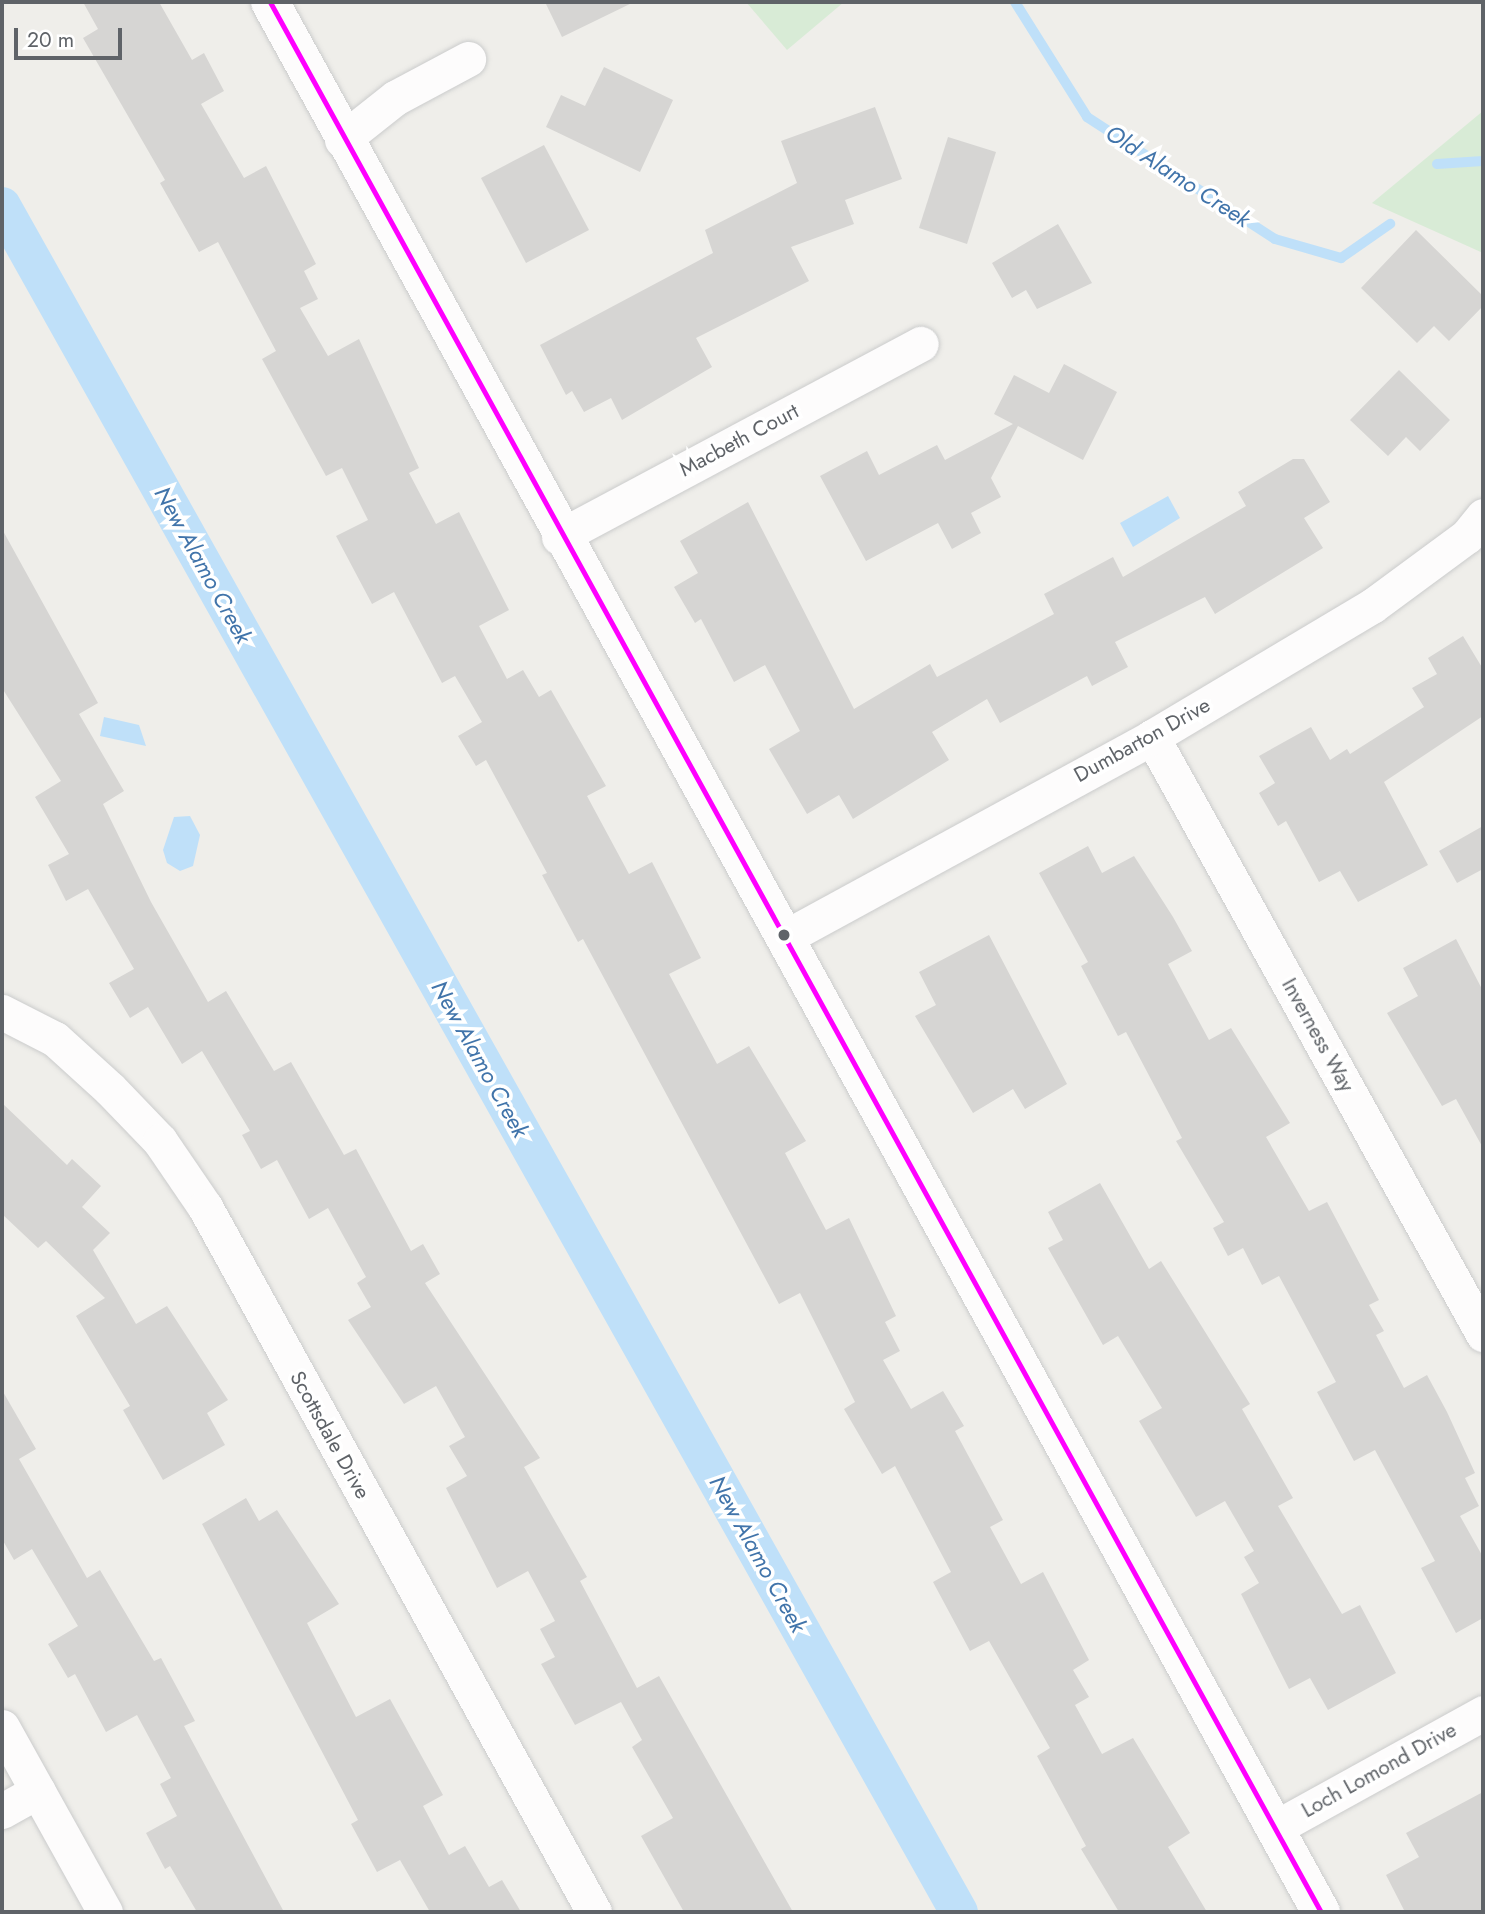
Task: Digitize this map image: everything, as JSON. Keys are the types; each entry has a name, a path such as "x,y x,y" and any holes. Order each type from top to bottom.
{"street":[{"path":"270,2 342,140 559,537 1321,1912"},
{"path":"342,140 395,99 468,59"},
{"name":"Macbeth Court","path":"559,537 921,344"},
{"name":"Dumbarton Drive","path":"783,937 1152,737 1372,606 1467,536 1483,516"},
{"name":"Inverness Way","path":"1152,737 1483,1334"},
{"name":"Scottsdale Drive","path":"2,1012 55,1039 110,1089 160,1141 205,1207 594,1912"},
{"name":"Loch Lomond Drive","path":"1275,1828 1483,1713"},
{"path":"2,1727 105,1912"},
{"path":"2,1811 38,1791"}],"green space":[{"path":"746,2 844,2 787,50"},
{"path":"1483,111 1483,253 1372,203"}],"water":[{"path":"1168,496 1180,518 1133,547 1120,523"},
{"path":"104,717 139,725 146,746 100,736"},
{"path":"190,816 200,835 193,866 180,871 167,863 163,850 174,817"}],"building":[{"path":"83,2 159,2 192,60 204,53 224,91 201,104 244,178 266,166 316,264 304,271 318,299 300,308 328,356 359,339 419,468 409,473 436,524 459,512 509,610 479,626 507,679 523,670 539,697 551,690 606,786 587,796 629,874 652,862 701,958 669,974 717,1064 749,1046 806,1141 785,1153 826,1230 849,1218 896,1316 885,1322 900,1351 883,1360 911,1409 943,1391 964,1426 955,1431 1003,1520 990,1527 1021,1584 1043,1572 1089,1660 1073,1670 1089,1697 1075,1705 1102,1754 1133,1738 1190,1833 1168,1847 1207,1912 1119,1912 1081,1849 1086,1846 1037,1756 1050,1748 989,1641 970,1651 933,1582 951,1572 895,1466 882,1474 844,1409 855,1402 800,1293 779,1304 583,939 578,942 542,875 547,873 486,760 476,766 458,736 482,722 455,676 442,683 394,592 372,604 336,536 368,520 342,468 326,476 262,359 276,351 218,242 199,252 160,183 165,180 83,38 98,29"},
{"path":"545,2 634,2 562,37"},
{"path":"604,67 673,100 640,172 546,127 561,95 585,106"},
{"path":"875,107 902,179 845,200 854,224 791,247 809,281 696,338 712,367 622,420 611,398 584,412 572,391 566,395 540,345 713,253 705,230 797,183 781,141"},
{"path":"948,137 996,152 967,244 919,228"},
{"path":"544,145 589,230 526,263 481,178"},
{"path":"1058,224 1092,283 1037,309 1026,290 1012,298 992,263"},
{"path":"1416,230 1483,296 1483,306 1449,341 1434,326 1417,343 1361,288"},
{"path":"1064,364 1117,392 1083,460 1018,426 991,478 1001,497 971,513 981,533 952,549 938,523 866,561 820,476 867,451 879,475 937,445 945,460 1013,424 994,414 1014,375 1049,393"},
{"path":"1399,370 1450,420 1420,451 1406,437 1388,456 1350,420"},
{"path":"1293,459 1304,459 1330,502 1304,518 1323,548 1215,614 1205,597 1115,642 1128,667 1092,686 1087,676 1000,723 987,699 932,732 949,760 853,819 839,795 807,814 769,749 800,731 765,665 734,682 701,619 695,623 674,587 698,573 680,541 748,502 854,709 930,664 937,677 1054,614 1044,594 1113,557 1123,577 1246,506 1238,492"},
{"path":"2,529 98,703 79,714 124,791 103,804 151,902 208,1002 226,991 274,1071 291,1062 344,1155 356,1149 411,1251 423,1244 440,1274 425,1283 540,1458 524,1467 587,1577 580,1581 637,1688 659,1676 793,1912 684,1912 641,1836 673,1818 632,1747 642,1740 621,1702 575,1725 541,1664 555,1657 540,1629 555,1621 528,1571 497,1588 446,1488 467,1476 449,1446 465,1437 436,1386 404,1404 348,1320 371,1307 357,1283 366,1277 328,1208 309,1219 277,1160 261,1169 242,1135 250,1131 202,1051 182,1064 148,1007 130,1018 109,983 134,969 88,889 66,901 48,865 69,854 35,797 61,781 2,688"},
{"path":"1463,636 1483,669 1483,716 1384,782 1428,865 1358,902 1340,871 1319,882 1286,821 1278,826 1259,793 1275,783 1259,756 1311,727 1330,760 1347,749 1350,754 1424,707 1412,688 1437,674 1428,658"},
{"path":"1483,826 1483,869 1457,883 1439,851"},
{"path":"1088,846 1102,873 1134,856 1173,917 1192,951 1168,964 1209,1040 1231,1028 1290,1123 1266,1137 1309,1211 1327,1202 1379,1300 1369,1305 1384,1331 1376,1335 1404,1388 1427,1375 1447,1412 1475,1473 1465,1478 1479,1506 1460,1516 1483,1557 1483,1618 1456,1633 1421,1568 1435,1561 1375,1450 1354,1461 1317,1392 1336,1382 1279,1276 1262,1285 1243,1248 1228,1256 1213,1228 1224,1222 1176,1141 1182,1138 1126,1032 1118,1036 1081,966 1088,962 1039,873"},
{"path":"989,935 1067,1084 1025,1109 1013,1089 973,1113 915,1016 936,1005 919,972"},
{"path":"1456,939 1483,991 1483,1148 1456,1099 1442,1106 1387,1013 1418,996 1403,968"},
{"path":"2,1103 67,1165 72,1159 101,1186 82,1207 110,1233 93,1250 136,1324 167,1306 228,1400 207,1413 225,1445 163,1480 123,1410 130,1406 76,1316 105,1298 46,1241 38,1248 2,1214"},
{"path":"1100,1183 1149,1269 1161,1261 1250,1404 1242,1409 1293,1498 1278,1506 1342,1614 1360,1605 1396,1673 1328,1710 1310,1678 1289,1689 1241,1594 1259,1583 1244,1557 1254,1551 1225,1501 1196,1517 1139,1421 1162,1408 1118,1336 1103,1345 1048,1248 1063,1240 1048,1212"},
{"path":"2,1390 36,1449 19,1459 87,1578 100,1570 154,1661 161,1658 195,1721 184,1726 284,1912 197,1912 170,1866 165,1869 146,1833 177,1816 160,1784 171,1778 137,1715 106,1732 75,1674 68,1678 48,1644 78,1626 32,1549 14,1560 2,1539"},
{"path":"246,1498 259,1521 277,1510 339,1604 307,1623 356,1717 390,1699 443,1795 423,1806 449,1855 465,1846 489,1887 502,1880 521,1912 430,1912 400,1860 377,1872 351,1824 358,1820 202,1524"},
{"path":"1483,1792 1483,1912 1405,1912 1386,1875 1419,1857 1406,1833"}],"waterway":[{"name":"Old Alamo Creek","path":"1015,2 1087,117 1275,239 1341,258 1390,224"},
{"name":"Old Alamo Creek","path":"1437,164 1483,161"},
{"name":"New Alamo Creek","path":"2,206 959,1912"}],"transit line":[{"path":"270,2 1321,1912"}]}
